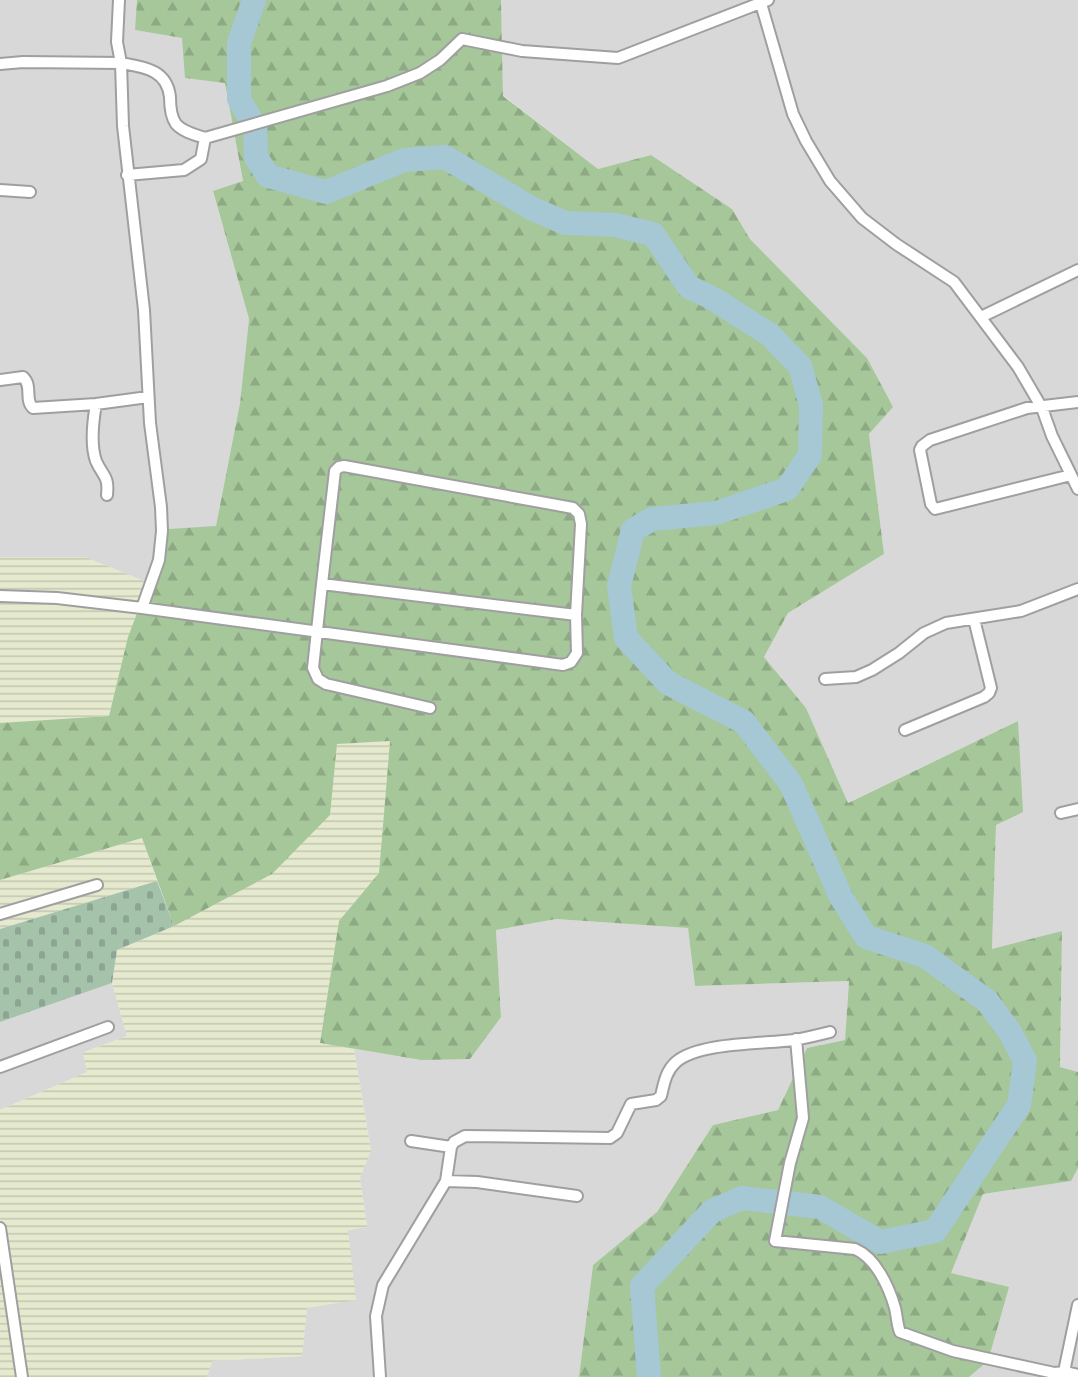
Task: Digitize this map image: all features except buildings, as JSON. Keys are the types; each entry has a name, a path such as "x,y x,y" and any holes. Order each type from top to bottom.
{"street":[{"path":"119,0 117,42 121,63 123,126 144,310 148,397 162,531 159,560 142,608"},
{"path":"0,64 23,62 121,63 149,68 164,80 169,88 170,105 177,125 186,131 210,137 371,92 420,73 440,60 462,39 522,51 618,58 763,1 793,114 830,181 862,218 896,244 954,282 1018,368 1042,408 1052,436 1078,489"},
{"path":"127,175 184,170 201,159 210,137"},
{"path":"0,190 30,192"},
{"path":"981,317 1078,270"},
{"path":"0,380 23,377 26,379 28,402 33,408 96,404 148,397"},
{"path":"1071,475 934,509 920,450 930,440 1027,408 1078,402"},
{"path":"96,404 94,451 108,482 107,495"},
{"path":"0,596 57,598 142,608 316,632 563,665 572,662 577,653 576,615 581,524 579,514 573,508 344,466 335,471 316,632 313,668 318,679 326,684 430,708"},
{"path":"322,584 576,615"},
{"path":"825,679 856,677 890,658 933,628 957,620 1021,611 1078,589"},
{"path":"905,730 989,693 991,688 974,619"},
{"path":"1061,813 1078,809"},
{"path":"0,914 97,885"},
{"path":"0,1066 108,1027"},
{"path":"380,1377 376,1316 383,1285 446,1181 451,1147 454,1142 465,1136 610,1138 617,1133 631,1104 656,1100 662,1096 665,1077 673,1065 682,1058 708,1049 795,1039 830,1032"},
{"path":"795,1039 803,1118 790,1163 775,1236 776,1242 855,1249 862,1252 870,1260 889,1290 900,1332 969,1354 1054,1373 1066,1372 1078,1375"},
{"path":"411,1141 451,1147"},
{"path":"446,1181 477,1182 577,1196"},
{"path":"0,1228 22,1377"},
{"path":"1066,1372 1078,1305"}],"shaded area":[{"path":"0,0 137,0 136,30 183,38 225,83 243,181 213,192 249,319 240,403 216,526 149,583 85,557 0,557"},
{"path":"501,0 1078,0 1078,1072 1060,1067 1062,931 992,950 996,825 1018,721 847,803 806,708 764,657 788,613 884,554 869,434 892,407 867,358 750,239 732,209 651,155 598,169 503,95"},
{"path":"556,919 688,928 695,986 849,981 845,1040 807,1048 778,1110 713,1125 657,1212 593,1265 579,1377 207,1377 212,1361 302,1356 307,1308 348,1230 367,1227 360,1177 371,1150 354,1049 421,1060 501,1017 496,930"},
{"path":"112,983 127,1036 84,1052 87,1072 0,1110 0,1022"},
{"path":"1078,1168 1078,1377 969,1377 988,1361 950,1273 983,1194 1070,1181"}],"green space":[{"path":"137,0 501,0 503,96 598,169 651,155 732,209 750,239 867,358 893,407 869,434 884,554 788,613 764,657 806,708 848,803 1018,721 1023,812 996,825 992,949 1062,931 1060,1067 1078,1072 1078,1168 1071,1181 983,1194 951,1273 1009,1287 988,1361 969,1377 579,1377 593,1265 657,1212 713,1125 778,1110 807,1048 845,1040 849,981 695,986 688,928 556,919 496,930 501,1017 470,1059 421,1060 320,1043 339,921 379,873 390,741 337,744 330,815 272,874 174,926 142,838 0,880 0,723 109,716 128,637 169,529 216,526 240,403 249,319 213,191 243,181 225,83 185,78 182,38 135,30"},
{"path":"0,557 85,557 149,583 128,637 109,716 0,723"},
{"path":"390,741 379,873 339,921 320,1042 354,1049 371,1151 360,1177 367,1227 348,1230 356,1300 307,1308 302,1356 212,1361 207,1377 0,1377 0,1110 87,1072 83,1053 127,1036 112,983 117,950 174,926 330,815 337,743"},
{"path":"142,838 157,881 0,929 0,880"},
{"path":"157,881 174,926 117,950 112,983 0,1022 0,929"}],"waterway":[{"path":"254,0 239,43 239,99 255,127 256,157 268,176 326,192 404,160 445,157 531,208 565,223 615,225 653,234 689,287 712,298 769,334 800,366 811,405 810,455 787,489 716,513 652,519 633,530 619,586 626,638 668,683 744,722 791,784 841,897 866,937 925,956 987,1001 1010,1032 1025,1061 1019,1105 935,1231 880,1242 820,1207 742,1198 712,1211 642,1286 649,1377"}]}
